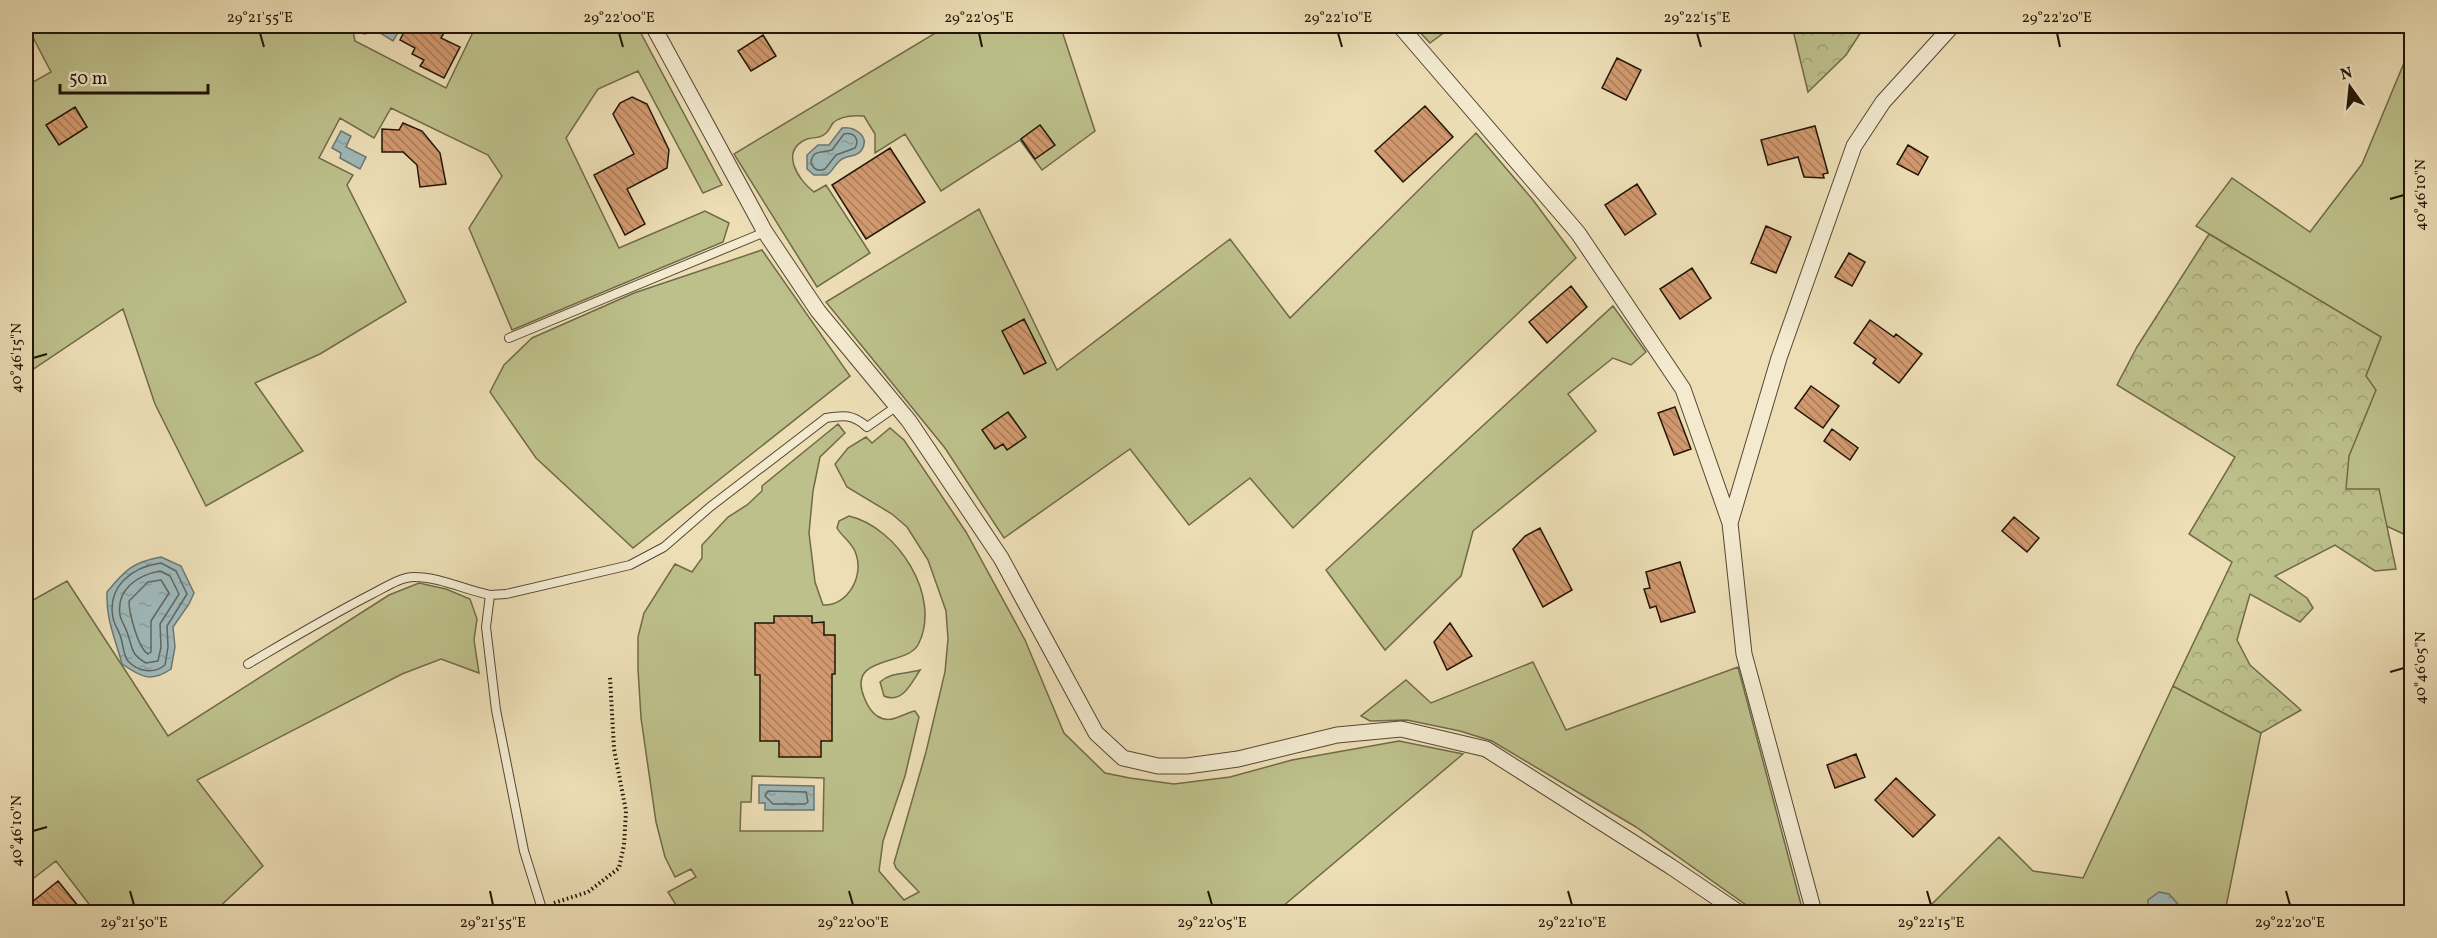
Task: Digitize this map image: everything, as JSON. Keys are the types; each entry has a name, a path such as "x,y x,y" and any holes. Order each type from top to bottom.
{"street":[{"path":"653,26 765,232 818,310 897,406 1001,558 1096,733 1123,758 1158,766 1187,766 1238,759 1337,735 1401,729 1486,749 1738,912"},
{"path":"1400,26 1578,233 1683,389 1730,523 1744,654 1814,912"},
{"path":"1730,523 1779,358 1854,146 1883,102 1952,26"}],"lane":[{"path":"509,338 765,232"},
{"path":"248,664 313,624 393,584 412,577 450,583 467,591 490,595 506,594 630,566 664,548 710,507 826,418 846,415 859,420 867,427 897,406"},
{"path":"490,595 486,627 496,710 524,851 542,910"}],"path":[{"path":"542,910 588,892 619,868 624,845 626,811 614,749 610,677"}],"green space":[{"path":"27,26 352,26 355,41 446,88 476,26 637,26 722,185 703,193 638,71 598,89 566,138 619,248 705,211 729,223 723,242 512,330 469,228 502,176 488,155 391,108 374,138 340,118 319,158 353,175 347,185 406,302 320,354 255,383 303,451 206,506 155,404 123,309 26,374 26,86 51,72"},
{"path":"947,26 1067,26 1061,28 1095,131 1042,170 1020,140 941,191 905,134 875,153 875,134 864,116 840,118 823,136 807,139 799,144 794,151 794,166 802,180 814,192 826,185 870,253 817,287 734,154"},
{"path":"1414,26 1453,26 1430,43"},
{"path":"1792,26 1865,26 1846,55 1808,92"},
{"path":"2411,46 2412,534 2410,537 2318,494 2381,337 2196,226 2232,178 2310,232 2362,164"},
{"path":"1476,133 1533,200 1576,258 1293,528 1250,478 1189,525 1130,449 1004,538 945,448 826,302 979,209 1057,370 1230,239 1290,318"},
{"path":"2209,234 2381,337 2366,376 2376,390 2349,456 2346,489 2379,489 2396,569 2375,571 2335,545 2275,576 2307,598 2313,608 2300,622 2250,594 2237,640 2250,665 2301,710 2261,733 2173,686 2232,562 2189,534 2235,457 2117,385 2137,347"},
{"path":"762,250 850,376 633,548 536,458 490,392 504,365 532,338 634,293"},
{"path":"1613,306 1646,352 1631,365 1613,358 1568,394 1596,431 1473,531 1461,576 1385,650 1326,570"},
{"path":"838,424 845,433 820,457 813,491 809,533 815,582 823,605 840,601 847,595 856,580 858,563 856,554 837,528 839,521 849,516 867,523 884,534 899,549 920,586 925,606 924,626 918,645 912,652 870,668 864,674 861,684 866,703 877,716 891,719 915,711 919,717 905,776 883,841 879,871 904,900 919,892 894,863 926,752 945,672 948,639 946,611 928,560 907,527 892,514 847,487 835,464 848,448 866,437 872,443 890,428 904,440 966,532 1025,640 1064,733 1105,773 1174,784 1230,777 1292,760 1399,741 1463,754 1276,912 667,912 676,905 668,892 696,877 691,869 675,877 665,857 656,822 641,718 638,637 644,613 675,564 692,572 702,558 702,545 728,517 747,505 762,491 762,486","holes":["752,776 824,778 823,831 740,831 741,802 751,802"]},
{"path":"67,581 168,736 389,595 419,583 446,589 470,599 477,619 474,640 479,673 441,659 402,674 197,780 263,866 214,912 95,912 56,861 26,884 26,604"},
{"path":"1533,662 1566,730 1738,667 1803,912 1756,912 1636,827 1492,741 1460,731 1407,720 1370,721 1361,716 1406,680 1431,703"},
{"path":"920,670 901,695 890,698 884,696 880,682 884,679"},
{"path":"2173,686 2261,733 2225,912 1924,912 1999,837 2033,871 2083,878"}],"water":[{"path":"363,26 402,26 393,41 377,31 364,34"},
{"path":"842,128 860,133 864,146 857,154 841,159 827,175 814,175 807,169 807,155 818,145 829,145"},
{"path":"341,131 351,136 346,147 366,157 360,169 340,158 341,153 332,148"},
{"path":"161,557 181,566 194,593 173,627 175,647 171,669 158,676 146,677 122,664 109,620 107,592 136,564"},
{"path":"759,785 814,786 814,810 765,810 765,803 759,803"},
{"path":"2159,892 2169,894 2185,912 2148,912 2148,900"}],"building":[{"path":"407,26 448,26 441,38 460,47 444,78 420,66 424,60 412,54 415,48 400,40"},
{"path":"763,35 776,56 751,71 738,51"},
{"path":"1617,58 1641,70 1626,100 1602,88"},
{"path":"632,97 647,104 669,150 667,168 627,189 645,224 625,235 594,175 634,154 613,114 620,103"},
{"path":"1425,106 1453,137 1403,182 1375,151"},
{"path":"75,107 87,127 59,145 46,125"},
{"path":"403,123 422,131 440,153 446,184 420,187 417,165 403,152 382,152 382,129 399,130"},
{"path":"1040,125 1055,145 1035,159 1021,139"},
{"path":"1815,126 1828,173 1823,174 1824,178 1804,177 1798,157 1768,165 1761,140"},
{"path":"1908,145 1928,157 1918,175 1897,164"},
{"path":"890,148 925,202 866,239 832,185"},
{"path":"1637,184 1656,214 1625,235 1605,205"},
{"path":"1766,226 1791,237 1776,273 1751,263"},
{"path":"1849,253 1865,262 1852,286 1835,277"},
{"path":"1692,268 1711,298 1680,319 1660,289"},
{"path":"1571,286 1587,307 1547,343 1529,322"},
{"path":"1024,319 1046,363 1024,374 1002,331"},
{"path":"1870,320 1894,337 1896,334 1922,354 1899,383 1873,363 1876,359 1854,343"},
{"path":"1811,386 1839,406 1823,428 1795,408"},
{"path":"1675,407 1691,449 1674,455 1658,413"},
{"path":"1008,412 1026,437 1007,450 1003,444 995,449 982,430"},
{"path":"1832,429 1858,448 1850,460 1824,441"},
{"path":"2014,517 2039,538 2027,552 2002,531"},
{"path":"1540,528 1572,590 1543,607 1513,549 1525,536"},
{"path":"1680,562 1695,612 1661,622 1656,606 1650,608 1644,589 1650,588 1646,572"},
{"path":"774,616 812,616 812,623 824,622 824,635 835,635 835,674 832,674 832,741 821,741 821,757 779,757 779,741 760,741 760,675 755,675 755,623 774,623"},
{"path":"1450,623 1472,656 1447,670 1434,642"},
{"path":"1856,754 1865,777 1835,788 1827,765"},
{"path":"1896,778 1935,815 1913,837 1875,800"},
{"path":"58,881 83,912 26,912 26,907"}]}
